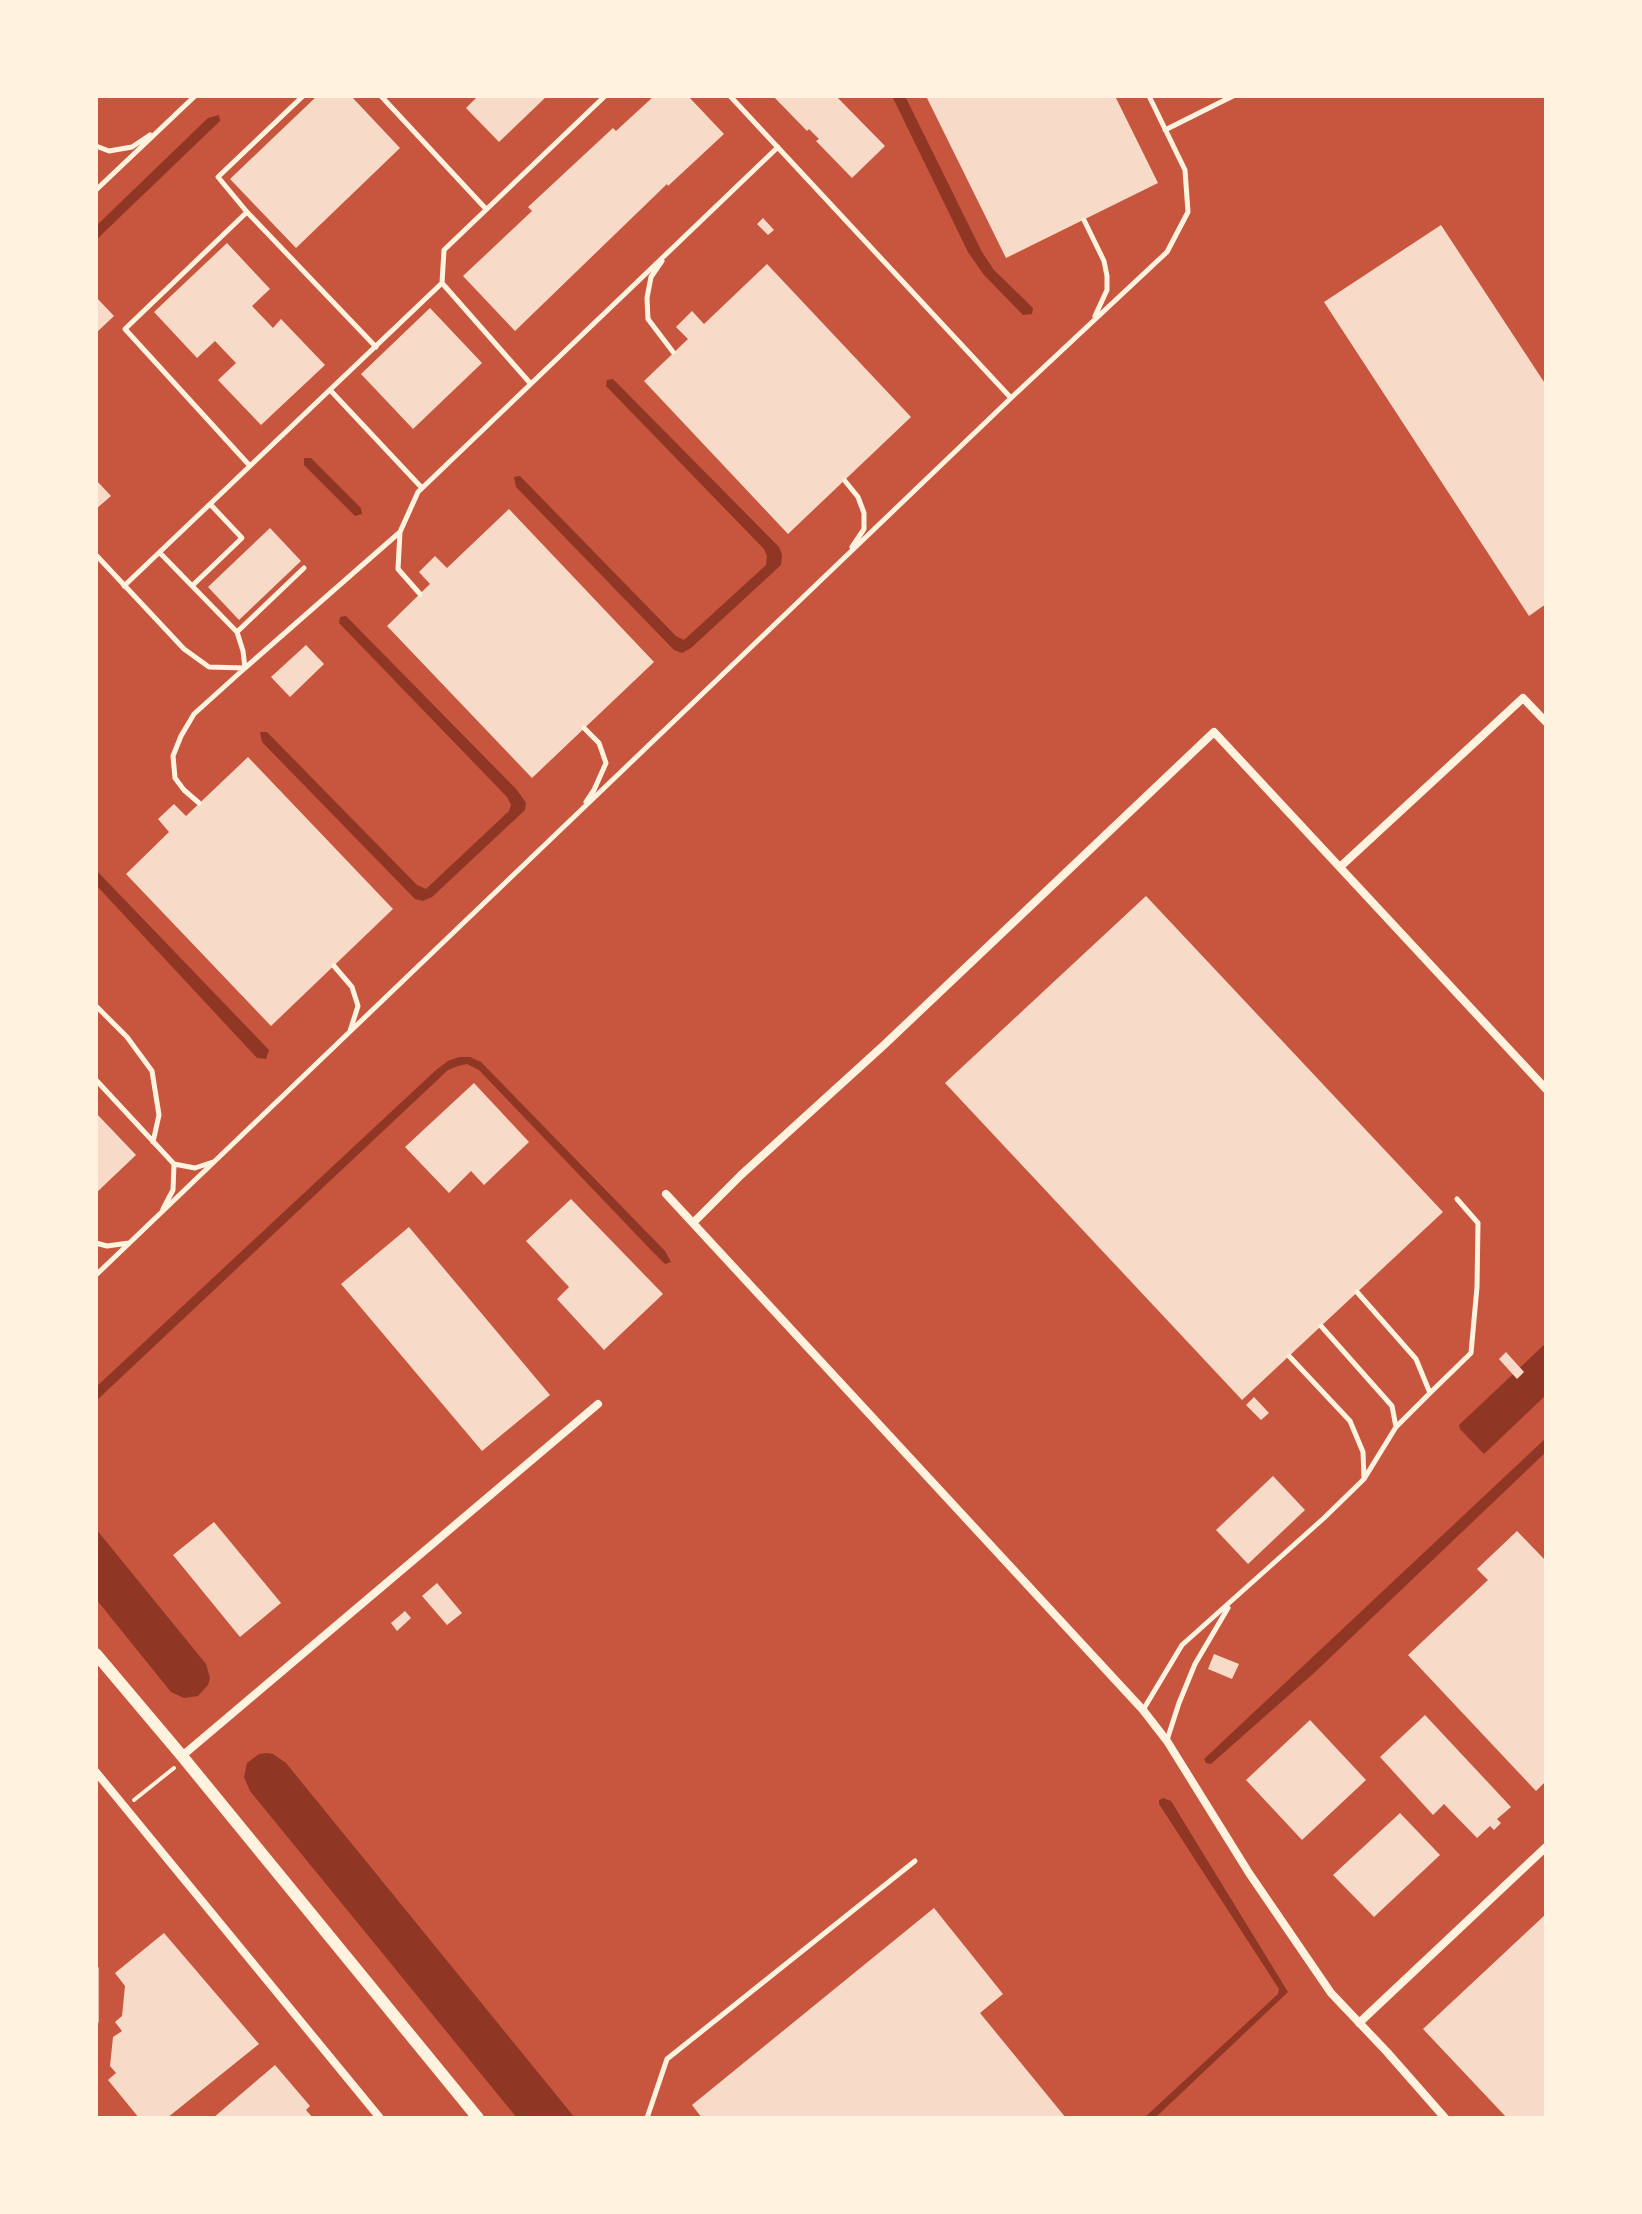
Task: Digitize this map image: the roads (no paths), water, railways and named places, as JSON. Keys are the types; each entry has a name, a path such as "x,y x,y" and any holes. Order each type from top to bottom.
{"street":[{"path":"1340,867 1523,698 1546,722"},
{"path":"693,1223 1214,732 1546,1089"},
{"path":"666,1194 1143,1710 1167,1741 1257,1885 1331,1993 1445,2118"},
{"path":"182,1756 598,1404"},
{"path":"96,1654 478,2118"},
{"path":"96,1772 380,2118"},
{"path":"1359,2023 1546,1847"}],"lane":[{"path":"96,190 195,96"},
{"path":"303,96 218,177 247,212 376,347"},
{"path":"381,96 486,209"},
{"path":"124,586 442,283 444,250 605,96"},
{"path":"730,96 1011,398"},
{"path":"96,1275 1167,252 1188,212 1185,170 1149,96"},
{"path":"1165,130 1233,96"},
{"path":"96,146 109,151 132,147 160,129"},
{"path":"420,594 398,569 400,532 418,492 778,147"},
{"path":"247,212 125,329 250,466"},
{"path":"1084,220 1104,261 1107,276 1107,290 1093,321"},
{"path":"670,250 651,277 647,298 648,319 673,352"},
{"path":"442,283 530,383"},
{"path":"331,391 422,488"},
{"path":"845,481 858,497 864,513 864,529 848,555"},
{"path":"193,585 242,538 210,504"},
{"path":"199,803 175,778 173,756 194,714 400,532"},
{"path":"160,553 237,632 245,668"},
{"path":"96,555 184,649 209,667 245,668"},
{"path":"237,632 304,568"},
{"path":"579,812 594,790 606,763 599,743 584,728"},
{"path":"334,966 352,987 358,1006 350,1032"},
{"path":"96,1006 127,1037 152,1071 159,1115 153,1142"},
{"path":"96,1080 174,1164 195,1168 215,1161"},
{"path":"162,1212 173,1190 174,1164"},
{"path":"1143,1710 1182,1645 1364,1479 1396,1427 1471,1353 1477,1287 1478,1223 1457,1199"},
{"path":"96,1243 107,1246 130,1243"},
{"path":"1357,1292 1416,1359 1430,1393"},
{"path":"1321,1326 1392,1406 1396,1427"},
{"path":"1289,1356 1350,1421 1363,1452 1364,1479"},
{"path":"1167,1741 1195,1664 1230,1603"},
{"path":"647,2118 667,2059 915,1861"}],"railway":[{"path":"96,1969 96,2021"}]}
